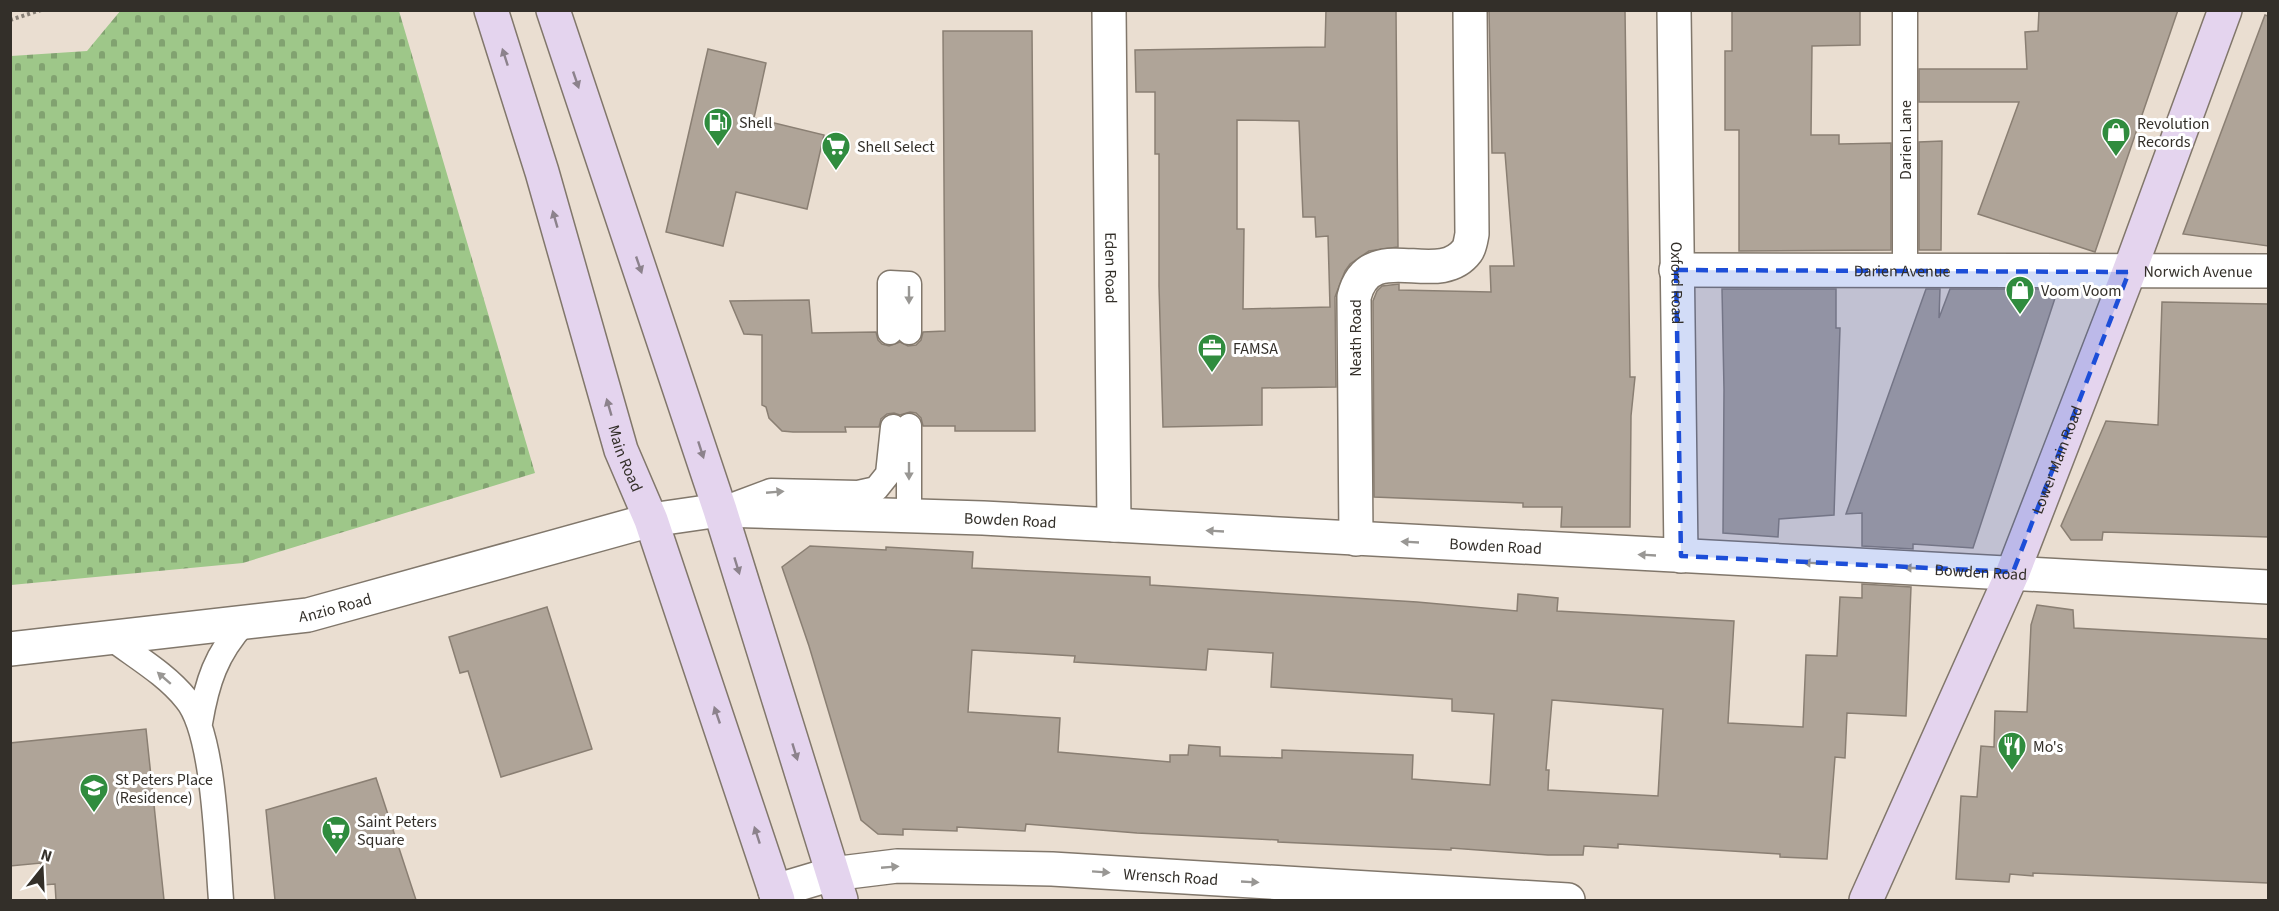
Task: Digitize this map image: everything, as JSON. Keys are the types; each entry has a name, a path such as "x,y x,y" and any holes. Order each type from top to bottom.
{"main road":[{"name":"Main Road","path":"491,10 542,172 621,450 651,520 777,896"},
{"path":"553,10 720,510 837,887"},
{"name":"Lower Main Road","path":"1866,900 2013,572 2225,10"}],"street":[{"name":"Eden Road","path":"1109,10 1114,525"},
{"name":"Neath Road","path":"1356,539 1354,297 1358,282 1369,270 1385,266 1441,266 1456,261 1468,250 1472,234 1470,10"},
{"name":"Oxford Road","path":"1674,10 1681,556"},
{"name":"Darien Avenue","path":"1676,270 2128,272"},
{"name":"Norwich Avenue","path":"2128,272 2268,271"},
{"name":"Anzio Road","path":"10,648 308,615 651,520 720,510"},
{"name":"Bowden Road","path":"720,510 1114,525 2268,587"},
{"name":"Wrensch Road","path":"777,896 837,887 897,866 1052,869 1568,900"}],"lane":[{"name":"Darien Lane","path":"1905,10 1905,270"},
{"path":"720,510 771,491 858,493 876,489 888,474 901,427 909,516"},
{"path":"200,723 216,660 244,623"},
{"path":"111,638 146,663 187,699 200,723 209,763 221,900"}],"path":[{"path":"10,20 41,10"}],"highlighted area":[{"path":"1676,270 2129,272 2013,572 1681,556"}],"green space":[{"path":"121,10 399,11 535,473 243,563 11,585 11,56 87,51"}],"building":[{"path":"1326,10 1396,10 1398,247 1369,251 1350,264 1345,271 1335,297 1336,387 1262,388 1262,425 1163,427 1159,286 1159,154 1155,154 1155,92 1136,92 1135,50 1325,47","holes":["1237,120 1299,121 1303,217 1315,217 1316,237 1328,236 1330,307 1243,309 1244,229 1237,229"]},
{"path":"1489,10 1625,10 1630,377 1635,377 1631,416 1630,527 1561,527 1562,507 1523,507 1523,503 1374,497 1373,301 1377,291 1382,286 1399,284 1399,290 1491,292 1490,266 1514,266 1505,153 1492,153"},
{"path":"1732,10 1860,10 1860,45 1812,46 1811,135 1839,135 1839,144 1891,143 1891,250 1739,251 1739,130 1725,130 1725,51 1732,51"},
{"path":"2039,10 2178,10 2095,252 1978,214 2019,102 1919,102 1919,69 2027,69 2025,32 2038,31"},
{"path":"2265,15 2268,16 2268,246 2183,234"},
{"path":"943,31 1032,31 1035,431 955,431 955,426 923,426 921,418 916,413 910,412 900,415 887,414 881,419 879,427 845,427 846,432 782,431 769,418 766,407 762,405 762,335 744,334 730,301 809,300 812,333 876,332 878,340 889,346 900,342 908,346 916,345 921,340 923,332 945,331"},
{"path":"708,49 766,63 754,118 824,135 807,209 736,192 723,246 666,232"},
{"path":"1942,141 1941,250 1919,250 1919,142"},
{"path":"1722,289 1836,289 1836,328 1840,328 1834,515 1779,519 1778,537 1723,533"},
{"path":"1926,289 1940,289 1939,318 1950,289 2058,289 1973,548 1913,544 1913,549 1862,546 1862,513 1846,514"},
{"path":"2162,302 2268,304 2268,537 2103,532 2102,540 2071,540 2061,526 2106,421 2158,425"},
{"path":"810,546 886,550 886,547 973,552 972,568 1150,577 1150,585 1417,602 1517,611 1518,594 1558,598 1557,611 1734,621 1728,723 1803,727 1806,655 1837,656 1840,597 1862,598 1862,584 1911,587 1906,716 1847,713 1845,758 1835,757 1827,859 1618,844 1618,848 1584,846 1583,855 1548,855 1451,848 1451,850 1278,842 1278,840 1137,833 1026,824 1025,831 957,827 957,831 903,829 903,835 878,834 861,820 809,646 782,567","holes":["1208,649 1273,653 1271,687 1452,699 1452,711 1494,714 1490,785 1412,779 1413,755 1282,750 1282,758 1220,756 1220,747 1189,745 1188,755 1170,755 1170,762 1058,752 1060,718 968,712 972,650 1075,656 1074,662 1206,670","1552,700 1663,709 1658,796 1548,790 1549,770 1546,770"]},
{"path":"2037,605 2073,610 2074,628 2268,639 2268,883 2033,873 2033,876 2010,874 2009,882 1956,879 1961,796 1977,797 1981,746 1994,747 1995,711 2027,712 2031,625"},
{"path":"547,607 592,749 501,777 468,671 460,673 449,637"},
{"name":"St Peters Place (Residence)","path":"146,729 164,900 56,900 55,884 43,885 41,863 10,866 10,743"},
{"name":"Saint Peters Square","path":"376,778 416,900 275,900 266,810"}],"place":[{"name":"Shell","path":"718,148"},
{"name":"Revolution Records","path":"2116,158"},
{"name":"Shell Select","path":"836,172"},
{"name":"Voom Voom","path":"2020,316"},
{"name":"FAMSA","path":"1212,374"},
{"name":"Mo's","path":"2012,772"},
{"name":"St Peters Place (Residence)","path":"94,814"},
{"name":"Saint Peters Square","path":"336,856"}]}
